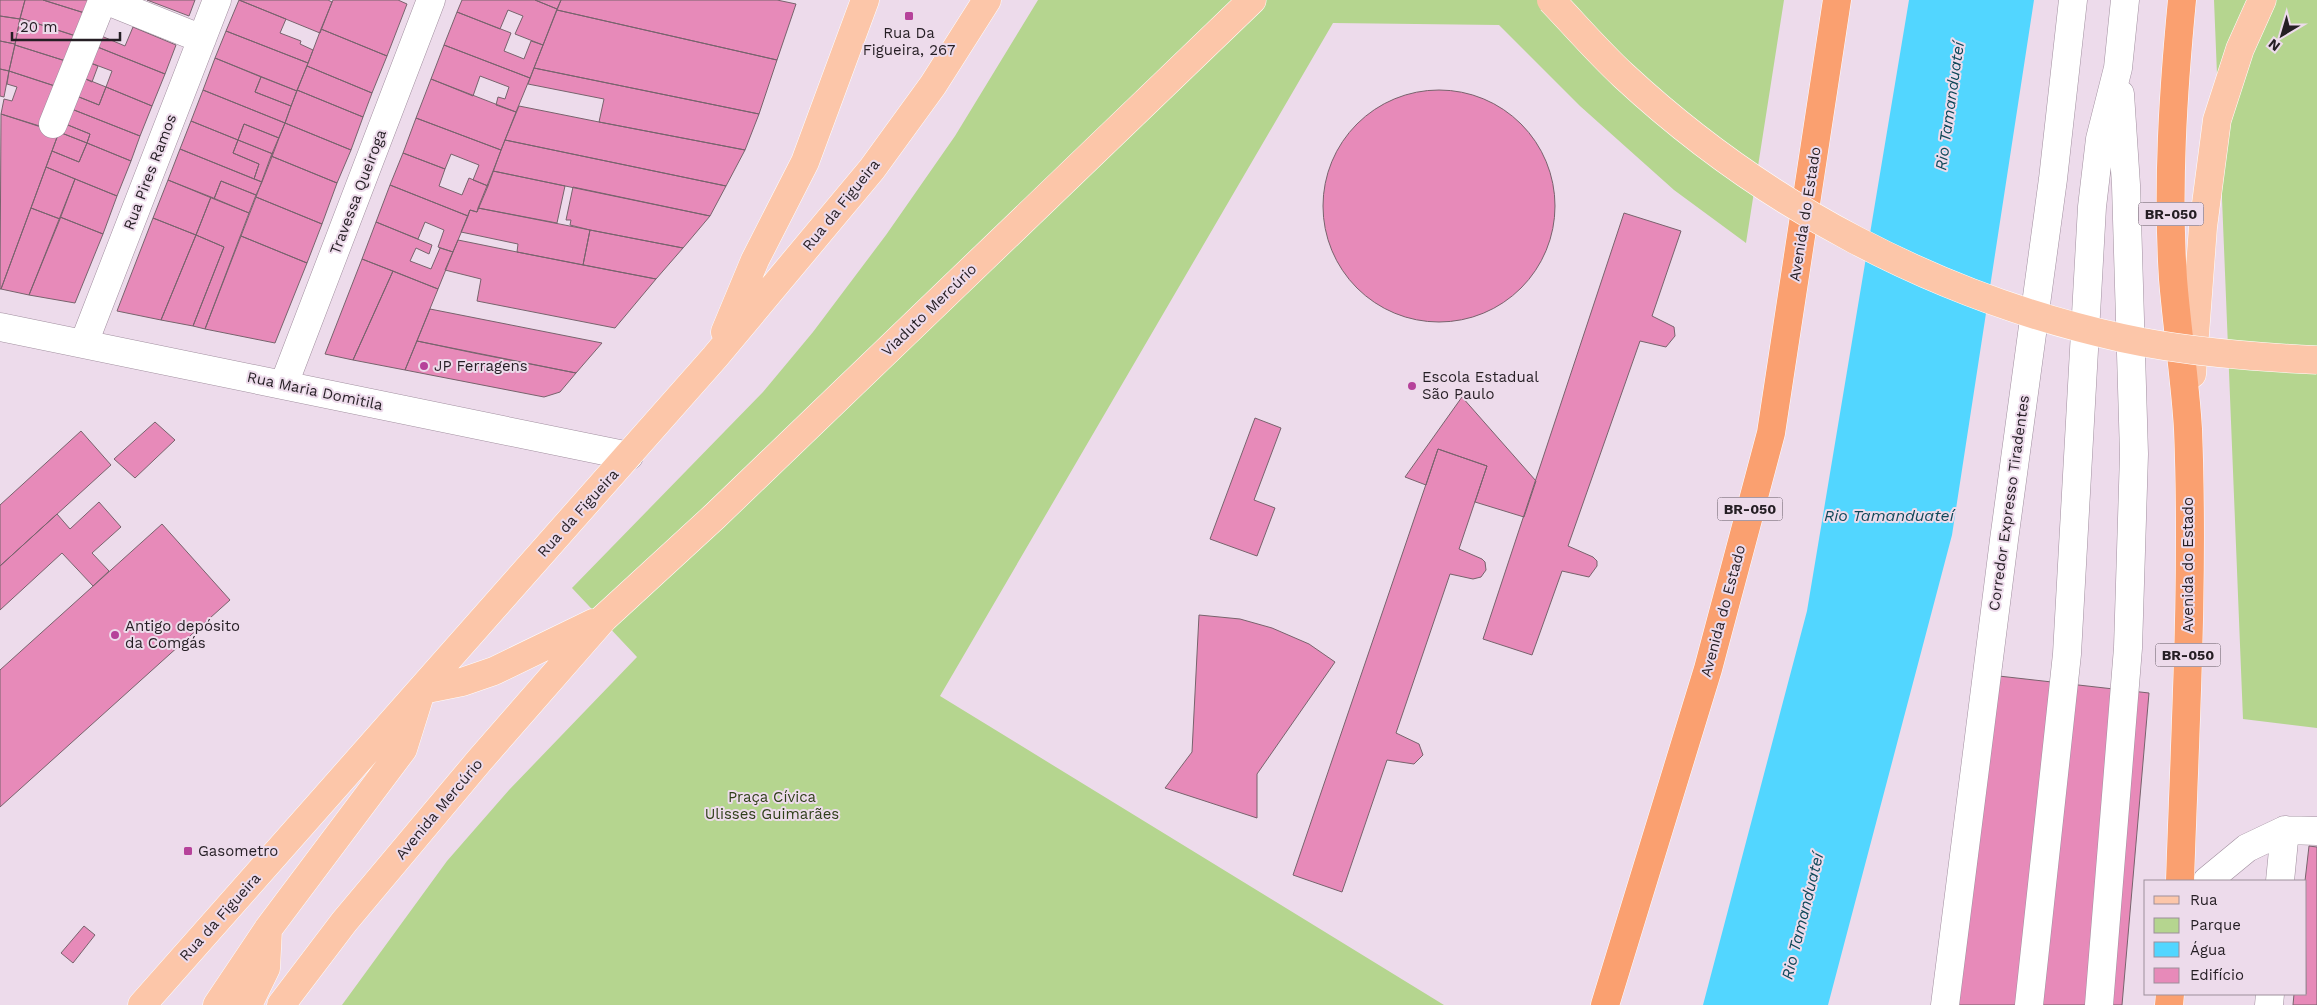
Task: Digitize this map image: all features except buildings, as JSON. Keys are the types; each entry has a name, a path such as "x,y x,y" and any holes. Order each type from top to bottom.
{"highway":[{"name":"Avenida do Estado","path":"1605,1005 1708,669 1770,433 1837,0"},
{"name":"Avenida do Estado","path":"2180,880 2190,621 2188,428 2173,279 2170,174 2175,72 2182,0"}],"main road":[{"path":"715,357 755,260 805,162 865,0"},
{"name":"Rua da Figueira","path":"142,1005 715,357 877,162 933,85 987,0"},
{"name":"Viaduto Mercúrio","path":"604,618 715,516 1252,0"},
{"path":"1552,0 1624,76 1711,149 1805,213 1906,266 2012,308 2122,338 2234,356 2317,360"},
{"name":"Avenida do Estado","path":"2188,428 2203,227 2217,120 2240,49 2262,0"},
{"path":"217,1005 268,929 403,749 422,690 462,682 494,670 604,618"},
{"name":"Avenida Mercúrio","path":"281,1005 344,922 479,761 604,618"},
{"path":"248,1005 266,968 268,929"}],"street":[{"name":"Rua Pires Ramos","path":"84,343 217,0"},
{"name":"Travessa Queiroga","path":"284,384 431,0"},
{"name":"Corredor Expresso Tiradentes","path":"1945,1005 2005,530 2053,179 2073,0"},
{"path":"2029,1005 2067,654 2092,207 2100,139 2118,68 2125,0"},
{"path":"53,124 101,4 110,2 202,39"},
{"path":"2098,1005 2128,648 2134,454 2126,185 2118,68"},
{"name":"Rua Maria Domitila","path":"0,326 629,456"},
{"path":"2280,880 2284,830"},
{"path":"2208,880 2247,848 2284,830 2317,831"}],"green space":[{"name":"Praça Cívica Ulisses Guimarães","path":"1038,0 1784,0 1746,243 1674,190 1580,106 1499,25 1333,23 940,696 1444,1005 342,1005 447,861 509,790 637,657 572,588 763,392 813,332 886,235 955,136"},
{"path":"2214,0 2317,0 2317,728 2243,719"}],"water":[{"name":"Rio Tamanduateí","path":"1909,0 2034,0 1952,535 1828,1005 1703,1005 1807,611"}],"place":[{"name":"Rua Da Figueira, 267","path":"909,16"},
{"name":"JP Ferragens","path":"424,366"},
{"name":"Escola Estadual São Paulo","path":"1412,386"},
{"name":"Antigo depósito da Comgás","path":"115,635"},
{"name":"Gasometro","path":"188,851"}]}
